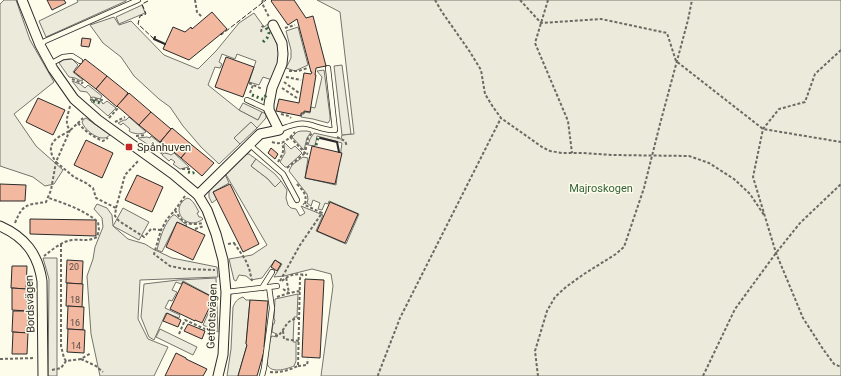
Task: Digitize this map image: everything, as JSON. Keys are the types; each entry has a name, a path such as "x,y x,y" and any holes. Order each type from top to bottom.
{"street":[{"name":"Getfotsvägen","path":"22,0 40,45 50,64 74,99 98,120 173,174 198,195 207,210 216,234 222,260 226,292 223,354 218,376"},
{"path":"198,195 260,134 279,130 269,110 271,92 282,64 283,54 282,43 273,25"},
{"name":"Bordsvägen","path":"0,226 27,244 33,252 40,269 42,281 43,374"}],"lane":[{"path":"40,45 138,0"},
{"path":"50,64 63,57 72,56 80,61"},
{"path":"279,130 306,124 321,129 331,131 335,130 328,68"},
{"path":"247,100 269,110"},
{"path":"249,144 283,174 296,200"},
{"path":"262,288 272,272"},
{"path":"226,292 277,286"},
{"path":"262,376 272,308 269,287"}],"path":[{"path":"196,0 196,12 202,17"},
{"path":"263,0 262,3 273,25"},
{"path":"435,0 481,70 485,94 501,118 550,151 562,154 689,156 709,163 734,179 750,194 764,214"},
{"path":"520,0 541,23"},
{"path":"548,0 535,43 568,121 572,153"},
{"path":"538,376 536,351 547,311 555,297 584,274 616,254 624,247 644,188 692,0"},
{"path":"541,23 601,19 667,33 676,61 763,129 841,142"},
{"path":"841,50 815,74 805,102 778,109 763,129 753,177 776,253 803,318 823,350 834,364 841,367"},
{"path":"277,76 298,72 308,68"},
{"path":"277,76 301,80"},
{"path":"277,76 300,93"},
{"path":"277,76 297,98"},
{"path":"69,79 72,84"},
{"path":"74,79 82,83 83,82"},
{"path":"249,83 271,92"},
{"path":"89,101 94,99 103,100"},
{"path":"70,105 66,122 70,130"},
{"path":"106,116 109,118 118,108"},
{"path":"89,112 70,130 55,140 50,151 56,162 74,177 92,188 96,198 116,208"},
{"path":"120,126 115,122 125,117"},
{"path":"378,376 400,318 501,118"},
{"path":"78,123 84,130 96,139 103,141 112,135"},
{"path":"270,141 282,143 299,129"},
{"path":"11,232 19,213 24,207 31,204 46,202 51,190 56,162 70,130"},
{"path":"286,169 306,153 308,138 313,131 309,130"},
{"path":"139,140 134,136 146,135"},
{"path":"334,136 345,141 347,146"},
{"path":"290,137 306,153"},
{"path":"278,162 284,152 282,143"},
{"path":"160,155 162,152 169,151"},
{"path":"145,153 125,175 115,216 119,221 144,237 151,229 161,230"},
{"path":"181,170 190,169"},
{"path":"703,376 735,309 800,223 841,184"},
{"path":"187,193 167,219 161,230 154,254 170,266 185,269 218,270 218,267"},
{"path":"37,261 61,244 70,240 92,240 97,237 99,230 98,222 93,217 74,207 48,198"},
{"path":"277,286 300,245 322,213 305,205"},
{"path":"175,210 180,218 188,224 207,224 195,229"},
{"path":"225,245 235,243 245,259 252,281"},
{"path":"61,244 61,346 66,361"},
{"path":"277,286 286,277 299,274 307,276"},
{"path":"298,366 300,278 303,275"},
{"path":"286,277 289,293"},
{"path":"270,297 274,298 300,291"},
{"path":"278,336 289,321 299,318"},
{"path":"179,334 185,320 219,335"},
{"path":"283,330 284,339 299,341"},
{"path":"43,374 61,368 66,361 81,359 91,354"},
{"path":"0,359 43,358"},
{"path":"81,359 96,366 103,372"},
{"path":"264,368 270,372 278,373 298,366 307,365 308,359"}],"green space":[{"path":"4,0 16,0 30,40 54,82 14,114 36,146 63,170 54,184 45,186 33,177 0,166 0,4"},
{"path":"77,0 126,1 46,37 39,21 78,2"},
{"name":"Majroskogen","path":"317,0 841,0 841,376 321,376 333,286 331,274 312,269 274,277 282,264 275,260 262,278 251,280 246,276 239,275 236,281 234,280 229,259 252,255 267,245 225,173 245,154 249,154 256,159 251,166 268,179 275,187 281,181 287,190 286,198 288,205 291,208 296,209 300,216 305,213 301,206 323,215 316,231 346,244 359,214 329,201 328,204 325,203 322,210 318,209 320,203 313,200 311,206 307,203 307,194 289,171 292,165 303,157 308,158 305,178 336,185 342,143 317,136 315,146 308,145 310,139 314,133 341,139 342,135 354,134 340,12"},
{"path":"254,13 264,27 268,24 278,49 278,65 272,80 263,77 259,85 249,82 256,61 237,54 235,59 222,54 219,62 222,64 220,68 215,67 208,85 239,110 258,120 262,112 266,114 266,118 257,128 251,122 234,138 240,144 219,164 201,147 183,126 170,107 134,76 121,57 103,43 90,25 114,17 119,25 131,21 164,55 198,69 216,51 239,23"},
{"path":"298,27 308,65 295,71 286,68 291,58 291,50 286,31"},
{"path":"72,59 78,65 73,72 83,80 81,81 69,77 59,63 63,60"},
{"path":"324,70 330,116 328,123 301,117 305,112 310,113 311,107 315,108 322,77 317,71"},
{"path":"72,81 85,88 88,85 102,96 100,99 93,97 90,98 91,97 87,92 80,91"},
{"path":"93,100 102,102 103,104 107,101 116,108 108,116 91,102"},
{"path":"129,117 146,132 140,134 133,133 129,131 130,129 123,123 121,125 118,123"},
{"path":"86,118 110,135 106,138 101,138 91,133 85,128 82,122"},
{"path":"297,132 311,132 307,138 304,150 292,137"},
{"path":"151,136 168,148 167,150 162,150 159,152 138,138 150,138"},
{"path":"285,143 291,149 295,146 302,153 287,167 280,162 285,153"},
{"path":"164,153 171,155 174,153 189,167 180,169 173,164 175,162 171,159 169,161 162,155"},
{"path":"225,174 229,183 213,192 217,199 212,203 209,197 209,190"},
{"path":"187,198 193,202 199,212 197,213 199,217 203,219 191,223 182,218 179,213 179,208"},
{"path":"97,204 107,208 112,215 113,226 128,239 145,244 172,258 217,267 218,277 140,280 138,319 148,339 168,347 154,376 100,376 91,334 87,276 93,259 95,247 103,227 102,218 94,209"},
{"path":"123,208 149,222 139,240 113,226"},
{"path":"173,215 187,225 186,226 177,222 162,252 157,250 165,227"},
{"path":"216,278 218,332 203,325 215,298 183,281 181,284 176,282 172,290 177,292 172,301 169,300 165,308 180,315 179,318 166,313 154,340 149,337 141,317 144,284"},
{"path":"298,294 297,317 294,317 293,342 296,342 296,361 294,366 278,370 271,369 268,366 267,354 270,339 272,336 277,337 277,334 272,332 275,320 275,299"},
{"path":"243,297 246,300 250,300 247,345 238,376 227,376 231,349 233,307 236,301"}],"shaded area":[{"path":"142,5 145,13 119,24 116,17"},
{"path":"342,65 351,134 342,135 334,66"},
{"path":"243,103 262,112 258,120 239,110"},
{"path":"251,122 257,128 240,144 234,138"},
{"path":"256,159 275,174 281,181 275,187 268,179 251,166"},
{"path":"43,258 57,258 57,376 48,376 49,279"},
{"path":"160,329 197,347 193,355 156,337"}],"building":[{"path":"47,0 64,0 66,3 52,10"},
{"path":"294,0 306,18 313,16 326,66 316,68 310,112 304,111 304,113 301,113 301,116 276,111 279,99 299,103 304,73 311,74 312,72 297,19 288,25 271,1"},
{"path":"212,12 227,29 189,60 163,49 173,27 185,32 191,27 192,29"},
{"path":"82,38 91,39 89,47 81,46"},
{"path":"226,57 254,67 243,97 215,87"},
{"path":"85,59 107,76 96,89 74,72"},
{"path":"107,76 128,93 117,107 96,89"},
{"path":"129,93 151,112 139,125 117,106"},
{"path":"38,98 65,110 53,135 26,122"},
{"path":"151,112 171,129 160,142 139,125"},
{"path":"172,128 192,145 181,158 161,141"},
{"path":"86,140 113,153 102,178 74,165"},
{"path":"192,145 214,163 202,176 181,158"},
{"path":"312,146 342,153 335,184 305,178"},
{"path":"271,148 278,154 275,159 268,153"},
{"path":"137,175 163,187 152,212 125,200"},
{"path":"0,184 26,185 25,201 0,201"},
{"path":"230,184 259,244 243,252 213,192"},
{"path":"330,202 358,214 345,243 317,231"},
{"path":"30,219 96,220 96,236 30,234"},
{"path":"177,222 205,235 193,260 166,247"},
{"path":"67,260 83,261 82,284 66,283"},
{"path":"275,260 281,264 277,271 271,267"},
{"path":"12,266 27,266 26,289 11,288"},
{"path":"305,279 324,280 320,358 302,357"},
{"path":"183,282 214,298 202,323 170,309"},
{"path":"67,283 83,284 82,307 66,306"},
{"path":"12,288 27,289 27,311 12,310"},
{"path":"250,300 268,301 265,348 257,376 238,376 247,345"},
{"path":"68,306 84,307 83,330 67,329"},
{"path":"13,311 28,311 27,333 12,332"},
{"path":"167,313 181,320 178,327 163,321"},
{"path":"188,324 205,331 202,339 184,331"},
{"path":"68,329 85,330 84,353 67,352"},
{"path":"13,332 28,333 27,354 12,354"},
{"path":"176,353 207,369 203,376 165,376"}],"hedge":[{"path":"263,42 269,33 266,27"},
{"path":"252,95 262,99 264,99 266,95"},
{"path":"93,101 101,103"},
{"path":"316,145 318,138 320,138"},
{"path":"188,172 194,172"}],"fence":[{"path":"220,34 221,35 266,0"},
{"path":"148,1 142,4 146,14 140,16 138,24 154,39"}],"wall":[{"path":"155,37 154,39 165,44"},
{"path":"320,138 337,142 339,152"}],"place":[{"name":"Spånhuven","path":"129,147"}]}
